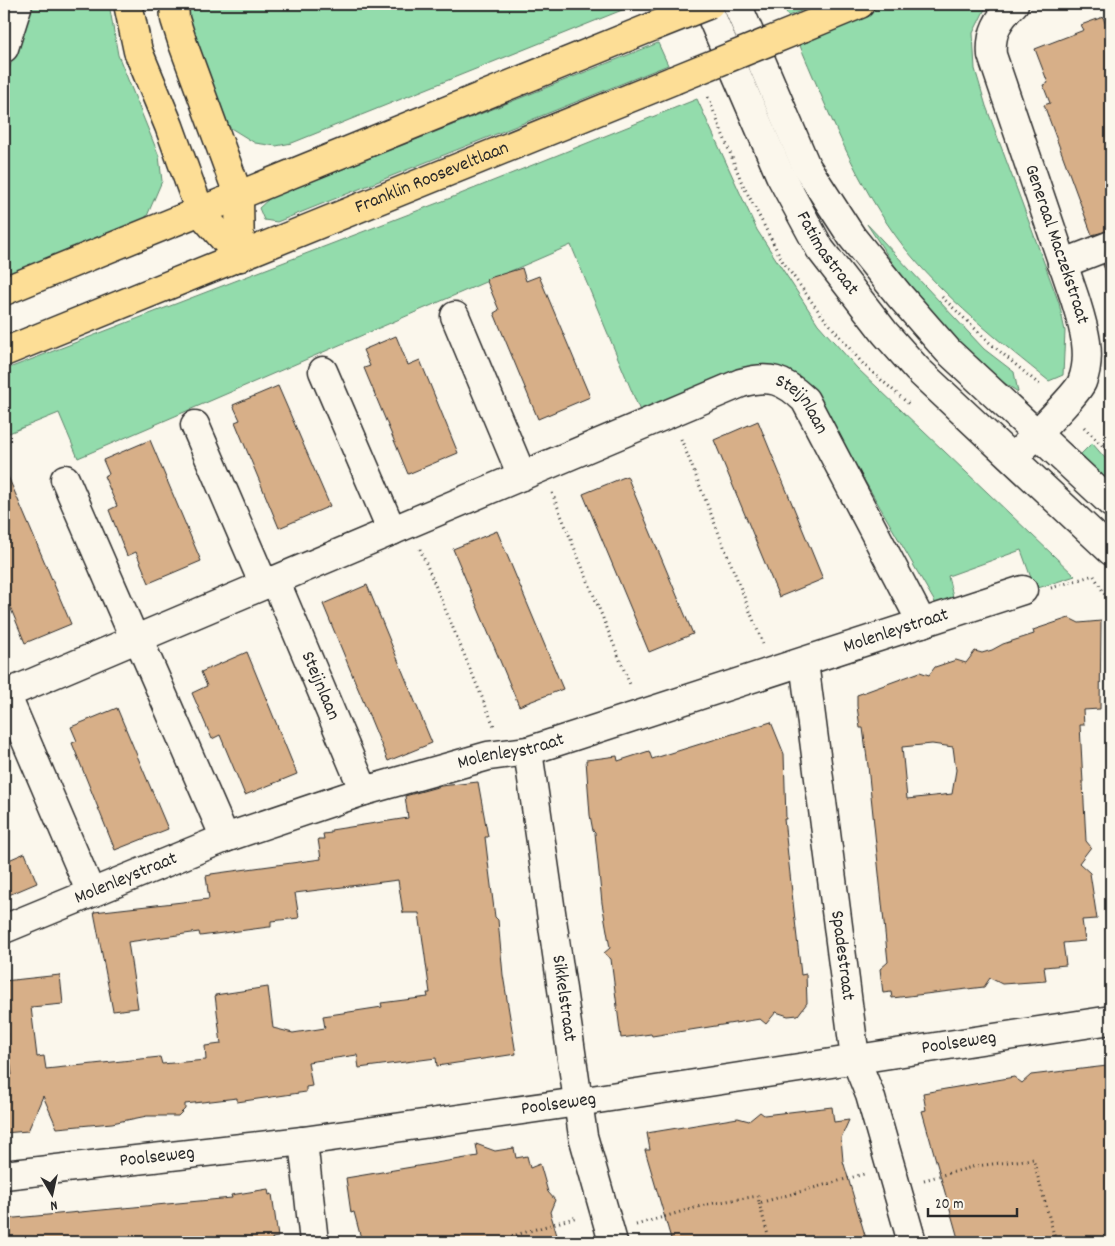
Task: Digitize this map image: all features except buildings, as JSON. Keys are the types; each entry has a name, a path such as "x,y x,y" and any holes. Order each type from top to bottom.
{"main road":[{"path":"128,4 138,51 169,126 200,212 240,257"},
{"path":"174,4 175,19 186,52 239,197 240,257"},
{"path":"4,291 710,4"},
{"name":"Franklin Rooseveltlaan","path":"4,352 860,4"}],"street":[{"path":"4,48 18,4"},
{"name":"Fatimastraat","path":"706,4 780,175 820,249 879,326 917,369 1013,459"},
{"name":"Fatimastraat","path":"737,4 806,166 852,236 899,295 948,351 1036,434"},
{"name":"Generaal Maczekstraat","path":"1013,459 1082,383 1087,360 1085,334 992,55 991,40 1000,17 1014,4"},
{"path":"1062,264 1111,245"},
{"path":"454,316 532,472"},
{"path":"323,371 400,527"},
{"name":"Steijnlaan","path":"91,893 5,695 741,383 761,377 778,381 793,389 804,400 922,623"},
{"name":"Steijnlaan","path":"194,425 270,583 364,791"},
{"path":"1036,434 1111,503"},
{"path":"1013,459 1111,551"},
{"path":"65,479 225,838"},
{"name":"Molenleystraat","path":"4,929 225,838 364,791 488,756 517,753 1023,590"},
{"name":"Spadestraat","path":"804,662 855,1058 870,1095 912,1242"},
{"name":"Sikkelstraat","path":"517,753 583,1136 609,1228"},
{"name":"Poolseweg","path":"4,1175 303,1141 578,1102 1111,1020"},
{"path":"303,1141 314,1242"}],"path":[{"path":"941,296 991,344 1062,405 1111,455"},
{"path":"670,413 774,671"},
{"path":"532,472 642,714"},
{"path":"400,527 517,753"},
{"path":"1023,590 1038,592 1094,576"},
{"path":"759,1202 894,1177 1032,1159 1056,1242"},
{"path":"492,1242 609,1228 708,1204 758,1196 770,1242"}],"green space":[{"path":"31,4 109,4 118,55 159,156 162,181 147,216 122,235 4,284 4,84"},
{"path":"184,4 637,4 292,143 276,146 255,143 229,127 210,84"},
{"path":"782,4 819,4 788,16"},
{"path":"880,4 992,4 985,9 973,33 975,69 986,106 1059,303 1065,331 1063,375 1049,381 954,301 904,247 871,198 857,173 797,39"},
{"path":"658,43 668,65 277,222 264,220 259,208 270,198"},
{"path":"697,99 757,230 818,324 857,368 1075,576 1035,589 1021,550 948,576 953,597 936,604 822,407 756,366 720,376 640,411 571,245 78,458 59,413 4,435 4,370 448,199"},
{"path":"867,224 984,349 1014,372 1018,392 994,376 972,357 933,317"},
{"path":"1092,443 1111,465 1111,486 1080,455"}]}
